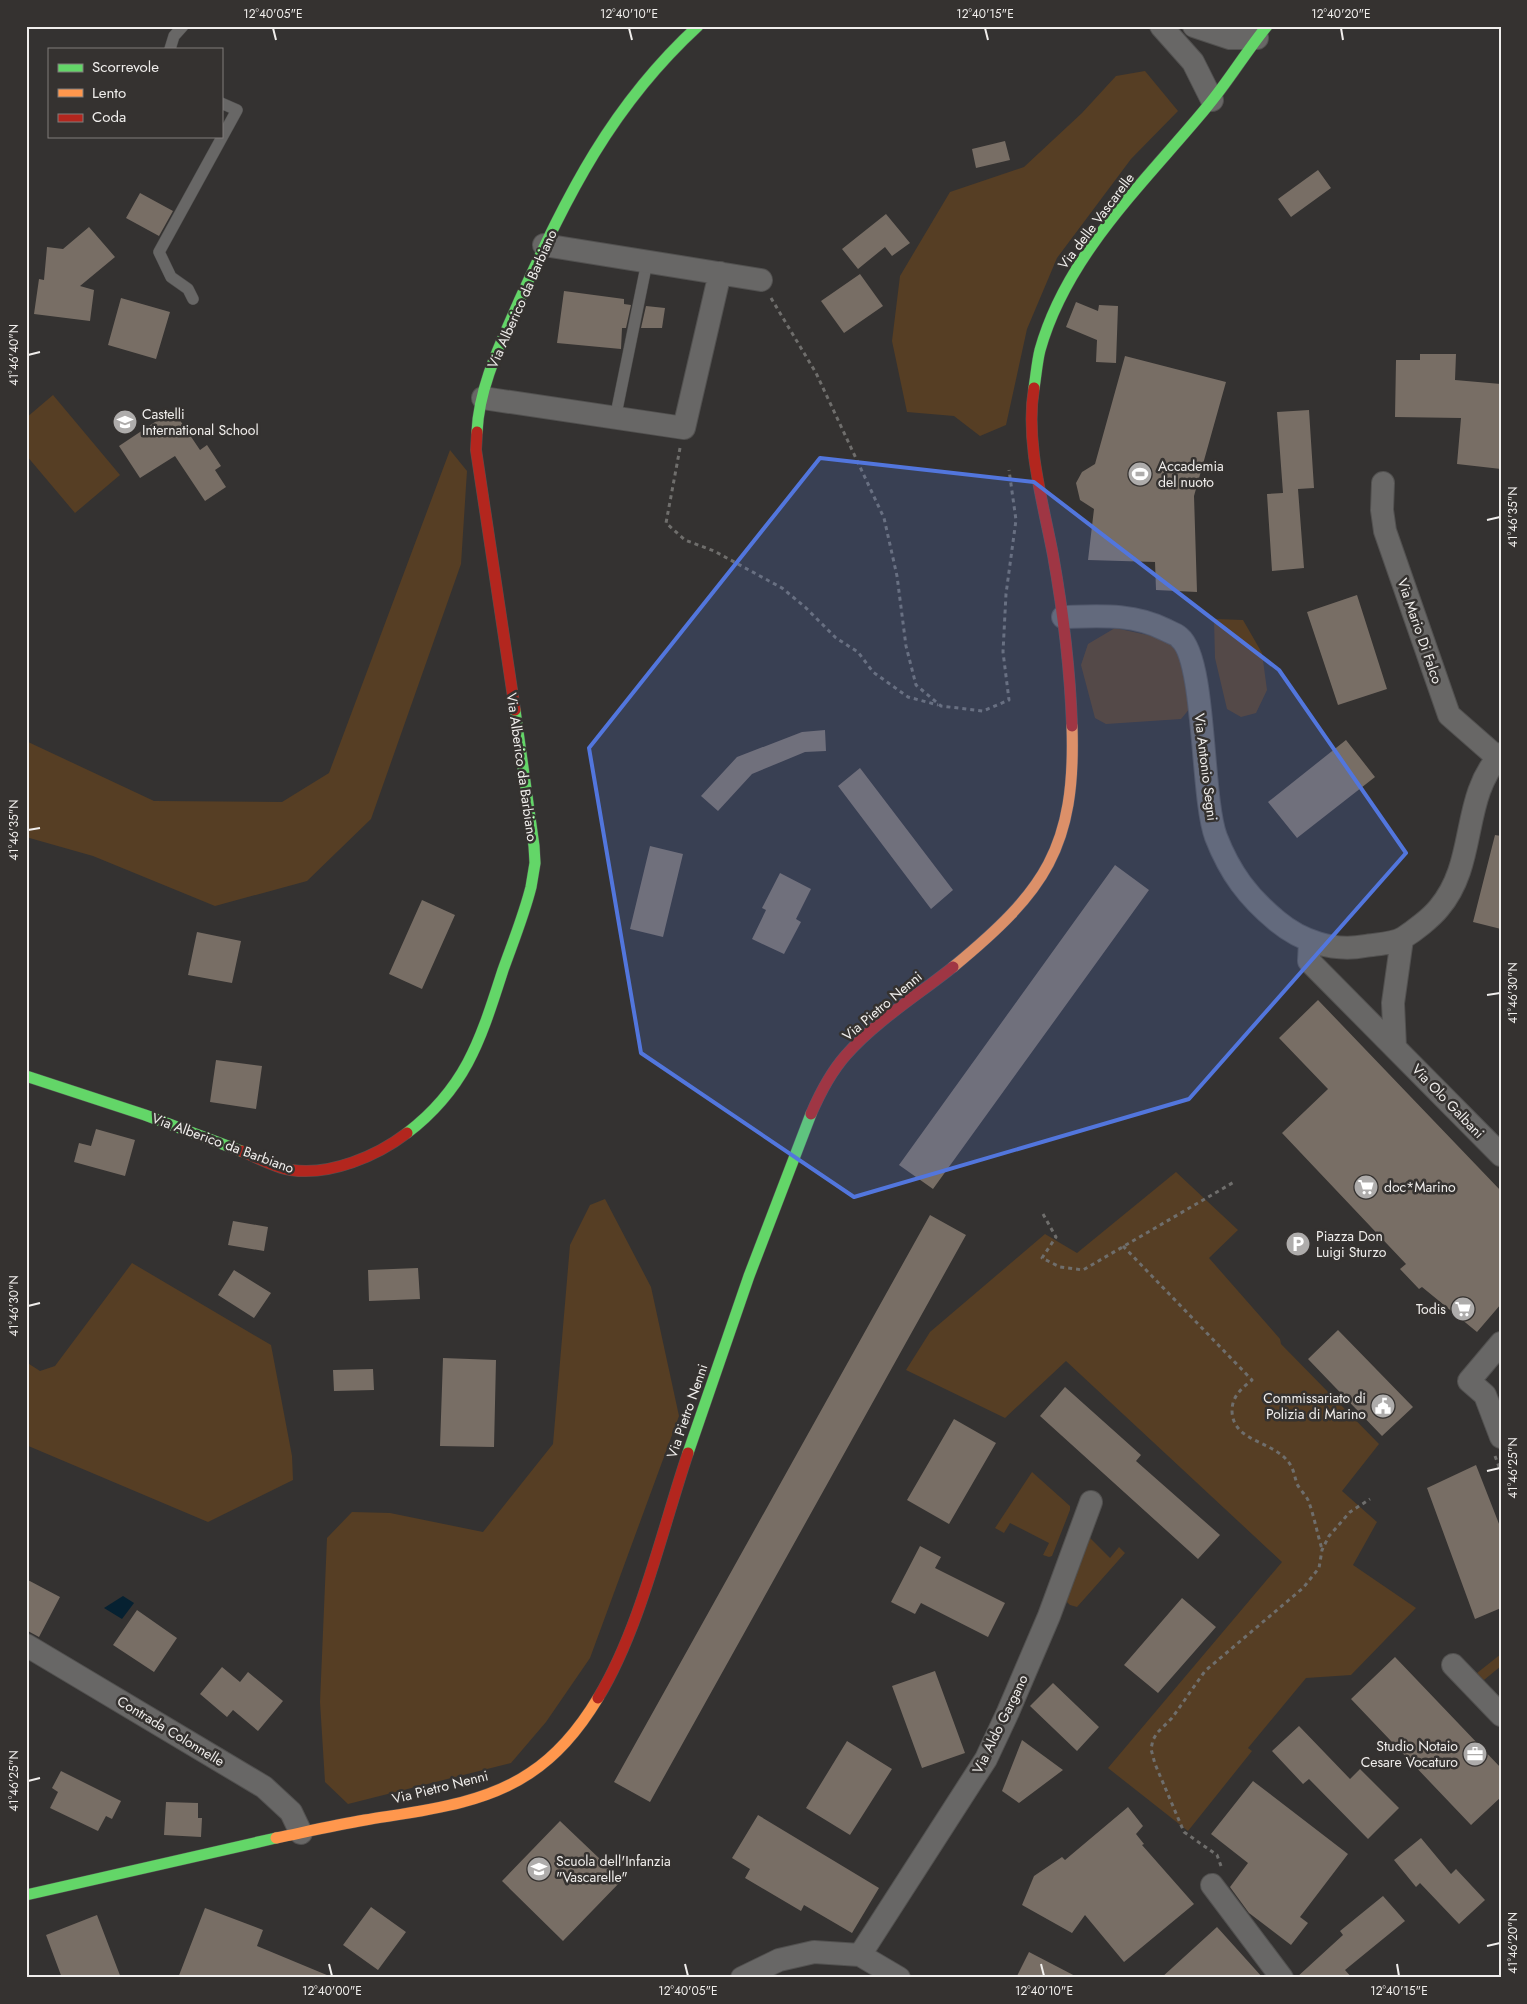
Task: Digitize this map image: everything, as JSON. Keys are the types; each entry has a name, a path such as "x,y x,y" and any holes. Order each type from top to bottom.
{"street":[{"name":"Via Alberico da Barbiano","path":"26,1076 145,1115 290,1170 307,1172 326,1170 387,1146 424,1121 440,1107 452,1091 480,1041 526,902 535,865 531,818 476,450 478,414 492,362 544,245 610,125 653,70 698,26"},
{"path":"1161,26 1193,62 1212,100"},
{"path":"1194,26 1230,38 1262,32"},
{"name":"Via delle Vascarelle","path":"1063,617 1034,429 1033,394 1044,337 1059,300 1094,244 1212,100 1262,32"},
{"path":"544,245 761,280"},
{"path":"483,398 684,428 720,273"},
{"name":"Via Mario Di Falco","path":"1383,484 1382,510 1385,531 1448,715 1499,756"},
{"name":"Via Antonio Segni","path":"1063,617 1112,615 1148,621 1181,638 1190,657 1196,682 1203,737 1206,789 1215,835 1237,881 1262,909 1286,928 1310,942 1335,948 1361,947 1402,939 1439,909 1459,878 1479,787 1499,756"},
{"name":"Via Pietro Nenni","path":"26,1895 301,1833 466,1799 499,1788 530,1774 555,1753 575,1731 599,1697 620,1658 674,1493 760,1247 813,1107 835,1068 863,1038 940,977 1000,924 1044,874 1062,834 1071,796 1072,708 1063,617"},
{"path":"1395,1047 1394,995 1402,939"},
{"name":"Via Olo Galbani","path":"1310,942 1309,961 1501,1156"},
{"path":"1362,1013 1379,1012 1389,1003 1394,995"},
{"path":"1501,1343 1469,1381 1485,1395 1501,1437"},
{"name":"Via Aldo Gargano","path":"860,1956 986,1759 1049,1616 1091,1502"},
{"name":"Contrada Colonnelle","path":"26,1646 264,1786 291,1812 301,1833"},
{"path":"1453,1665 1501,1715"},
{"path":"1212,1885 1282,1978"},
{"path":"742,1978 779,1960 814,1952 860,1956 899,1978"}],"lane":[{"path":"170,48 174,36 183,26"},
{"path":"222,103 237,110 222,137"},
{"path":"193,299 188,290 171,277 159,252 222,138"},
{"path":"615,419 647,262"}],"path":[{"path":"761,280 816,373 884,518 897,576 906,646 916,685 941,706"},
{"path":"684,428 666,523 685,540 714,551 782,588 805,607 836,638 858,652 873,672 908,697 941,706 983,710 1009,700 1003,652 1006,594 1016,520 1008,470"},
{"path":"1043,1214 1056,1237 1042,1258 1060,1267 1083,1270 1234,1182"},
{"path":"1123,1246 1252,1380 1240,1389 1232,1404 1234,1422 1244,1434 1275,1449 1291,1466 1298,1487 1308,1499 1322,1550"},
{"path":"1212,1885 1220,1876 1220,1860 1217,1855 1184,1832 1154,1764 1151,1749 1153,1740 1156,1733 1172,1718 1205,1671 1303,1588 1319,1568 1322,1550 1329,1536 1350,1512 1370,1499"}],"highlighted area":[{"path":"820,458 1034,482 1279,670 1406,853 1189,1099 854,1197 641,1053 589,748"}],"shaded area":[{"path":"1145,71 1178,111 1131,159 1057,258 1027,329 1006,425 980,436 954,416 907,412 892,341 900,276 950,192 1024,167 1082,113 1116,76"},
{"path":"53,395 120,475 75,513 26,455 26,418"},
{"path":"450,450 467,471 461,564 371,819 307,881 215,906 93,856 26,837 26,741 154,801 282,802 329,773"},
{"path":"1214,619 1243,620 1262,653 1267,690 1256,713 1241,717 1227,709 1215,658"},
{"path":"1115,628 1166,639 1179,651 1191,707 1181,719 1106,724 1095,718 1081,665 1088,644"},
{"path":"1176,1172 1238,1230 1209,1258 1280,1339 1281,1344 1379,1444 1342,1491 1377,1522 1353,1565 1416,1608 1351,1675 1306,1678 1248,1748 1252,1751 1188,1831 1108,1768 1282,1562 1066,1361 1005,1418 906,1370 930,1332 1045,1234 1077,1253"},
{"path":"605,1199 651,1287 679,1416 590,1658 546,1722 511,1763 348,1804 325,1782 320,1702 327,1538 352,1512 390,1513 483,1532 553,1444 570,1245 590,1205"},
{"path":"132,1263 271,1345 292,1456 293,1480 208,1522 26,1445 26,1362 40,1371 55,1366"},
{"path":"1032,1472 1070,1506 1052,1556 1049,1557 1043,1555 1049,1543 1010,1523 1004,1533 995,1528"},
{"path":"1090,1538 1110,1558 1119,1547 1125,1553 1077,1607 1070,1605 1066,1598"},
{"path":"1501,1654 1501,1666 1484,1680 1477,1673"}],"water":[{"path":"123,1596 134,1603 122,1619 104,1608"}],"building":[{"path":"1005,141 1010,160 976,168 972,149"},
{"path":"1318,170 1331,188 1291,217 1278,199"},
{"path":"140,193 173,211 159,236 126,218"},
{"path":"886,214 910,243 892,256 885,247 858,269 842,249"},
{"path":"89,227 115,257 80,286 94,290 90,321 34,314 39,279 44,280 47,247 63,249"},
{"path":"860,274 883,306 844,333 821,301"},
{"path":"564,291 624,299 624,304 631,305 626,328 622,328 621,349 557,343"},
{"path":"121,298 170,312 156,359 108,345"},
{"path":"1076,302 1098,311 1099,305 1118,306 1116,363 1096,362 1097,340 1066,327"},
{"path":"646,306 665,308 662,328 641,328"},
{"path":"1420,354 1456,354 1455,380 1501,384 1501,469 1457,464 1461,418 1395,417 1396,360 1420,360"},
{"name":"Accademia del nuoto","path":"1125,356 1226,382 1194,496 1197,592 1156,590 1155,562 1088,560 1094,509 1080,500 1076,483 1082,472 1095,464"},
{"path":"173,410 200,450 207,445 221,466 215,470 226,487 205,501 175,456 140,478 119,446"},
{"path":"1309,410 1314,488 1298,489 1304,568 1272,571 1267,494 1283,493 1277,412"},
{"path":"1357,595 1387,689 1338,705 1307,612"},
{"path":"825,730 826,751 805,752 752,774 718,811 701,796 737,757 802,732"},
{"path":"1346,740 1375,777 1297,838 1268,802"},
{"path":"860,768 953,890 931,909 838,786"},
{"path":"1495,835 1501,836 1501,929 1473,922"},
{"path":"650,846 683,854 663,937 630,929"},
{"path":"1115,865 1149,890 933,1189 899,1165"},
{"path":"780,873 811,889 796,919 801,922 784,954 752,939 766,910 762,908"},
{"path":"422,900 455,915 422,989 389,974"},
{"path":"197,932 241,941 232,983 188,975"},
{"path":"1318,1000 1501,1191 1501,1304 1477,1332 1422,1287 1419,1289 1400,1269 1406,1264 1282,1133 1328,1089 1279,1038"},
{"path":"216,1060 262,1066 256,1109 210,1102"},
{"path":"96,1129 135,1140 125,1176 74,1162 79,1143 91,1146"},
{"path":"930,1215 966,1235 650,1802 614,1782"},
{"path":"233,1221 268,1227 264,1251 228,1245"},
{"path":"418,1268 420,1299 369,1301 368,1270"},
{"path":"234,1270 271,1293 254,1318 218,1295"},
{"path":"1338,1330 1413,1407 1382,1436 1308,1359"},
{"path":"443,1358 496,1360 494,1447 440,1446"},
{"path":"373,1369 374,1390 334,1391 333,1370"},
{"path":"1065,1387 1141,1455 1136,1461 1220,1535 1198,1559 1040,1416"},
{"path":"954,1419 996,1443 949,1524 907,1500"},
{"path":"1476,1465 1501,1529 1501,1608 1475,1619 1427,1488"},
{"path":"920,1546 941,1557 935,1568 1005,1603 988,1637 921,1603 915,1614 891,1602"},
{"path":"26,1579 60,1597 39,1637 26,1630"},
{"path":"1182,1598 1216,1627 1158,1693 1124,1665"},
{"path":"137,1610 177,1638 154,1672 113,1645"},
{"path":"1395,1657 1501,1768 1501,1797 1471,1825 1351,1699"},
{"path":"222,1667 240,1682 248,1672 283,1701 258,1731 233,1710 227,1717 200,1694"},
{"path":"935,1671 965,1753 922,1768 892,1686"},
{"path":"1053,1683 1099,1727 1077,1751 1030,1706"},
{"path":"1299,1726 1350,1779 1360,1769 1399,1808 1368,1839 1309,1779 1303,1784 1272,1751"},
{"path":"1022,1740 1063,1770 1019,1803 1002,1791"},
{"path":"847,1741 892,1769 850,1835 806,1808"},
{"path":"61,1771 121,1801 112,1819 106,1816 98,1831 50,1808 58,1792 52,1788"},
{"path":"1253,1781 1348,1854 1300,1917 1308,1923 1291,1945 1249,1913 1230,1887 1248,1863 1211,1834"},
{"path":"166,1802 198,1803 198,1818 202,1818 201,1837 164,1835"},
{"path":"1128,1807 1143,1826 1136,1834 1144,1844 1142,1845 1194,1904 1124,1962 1085,1915 1072,1933 1022,1905 1034,1876 1062,1857 1065,1860"},
{"path":"758,1815 879,1888 852,1933 804,1905 801,1911 745,1878 750,1869 732,1858"},
{"path":"560,1821 622,1880 563,1941 502,1881"},
{"path":"1421,1838 1451,1874 1456,1869 1485,1900 1459,1924 1420,1883 1416,1887 1394,1860"},
{"path":"1383,1896 1405,1921 1345,1970 1352,1978 1296,1978 1343,1935 1340,1931"},
{"path":"371,1907 406,1932 378,1970 343,1945"},
{"path":"205,1908 263,1930 257,1946 334,1978 178,1978"},
{"path":"97,1915 121,1978 62,1978 46,1935"},
{"path":"1217,1927 1263,1978 1161,1978"},
{"path":"1029,1952 1079,1978 1016,1978"}],"traffic: fast":[{"path":"477,432 482,397 492,364 538,260 574,188 594,153 640,88 667,56 698,26"},
{"path":"1034,388 1040,350 1052,315 1088,251 1133,192 1214,98 1267,26"},
{"path":"407,1133 444,1098 469,1060 487,1018 531,887 535,863 534,846 515,710"},
{"path":"26,1076 145,1115 241,1151"},
{"path":"688,1453 749,1276 811,1114"},
{"path":"26,1895 276,1838"}],"traffic: slow":[{"path":"953,967 985,940 1011,914 1032,890 1048,864 1060,836 1068,804 1072,768 1072,726"},
{"path":"276,1838 343,1824 429,1810 492,1793 512,1784 541,1766 560,1749 584,1720 598,1698"}],"traffic: jam":[{"path":"1034,388 1032,409 1033,451 1060,597 1068,661 1072,726"},
{"path":"477,432 476,450 515,710"},
{"path":"811,1114 822,1091 846,1055 870,1031 953,967"},
{"path":"241,1151 285,1169 321,1170 337,1167 367,1156 407,1133"},
{"path":"598,1698 613,1671 638,1610 688,1453"}],"place":[{"name":"Castelli International School","path":"125,422"},
{"name":"Accademia del nuoto","path":"1140,474"},
{"name":"doc*Marino","path":"1366,1187"},
{"name":"Piazza Don Luigi Sturzo","path":"1298,1244"},
{"name":"Todis","path":"1463,1309"},
{"name":"Commissariato di Polizia di Marino","path":"1383,1406"},
{"name":"Studio Notaio Cesare Vocaturo","path":"1475,1754"},
{"name":"Scuola dell'Infanzia \"Vascarelle\"","path":"539,1869"}]}
